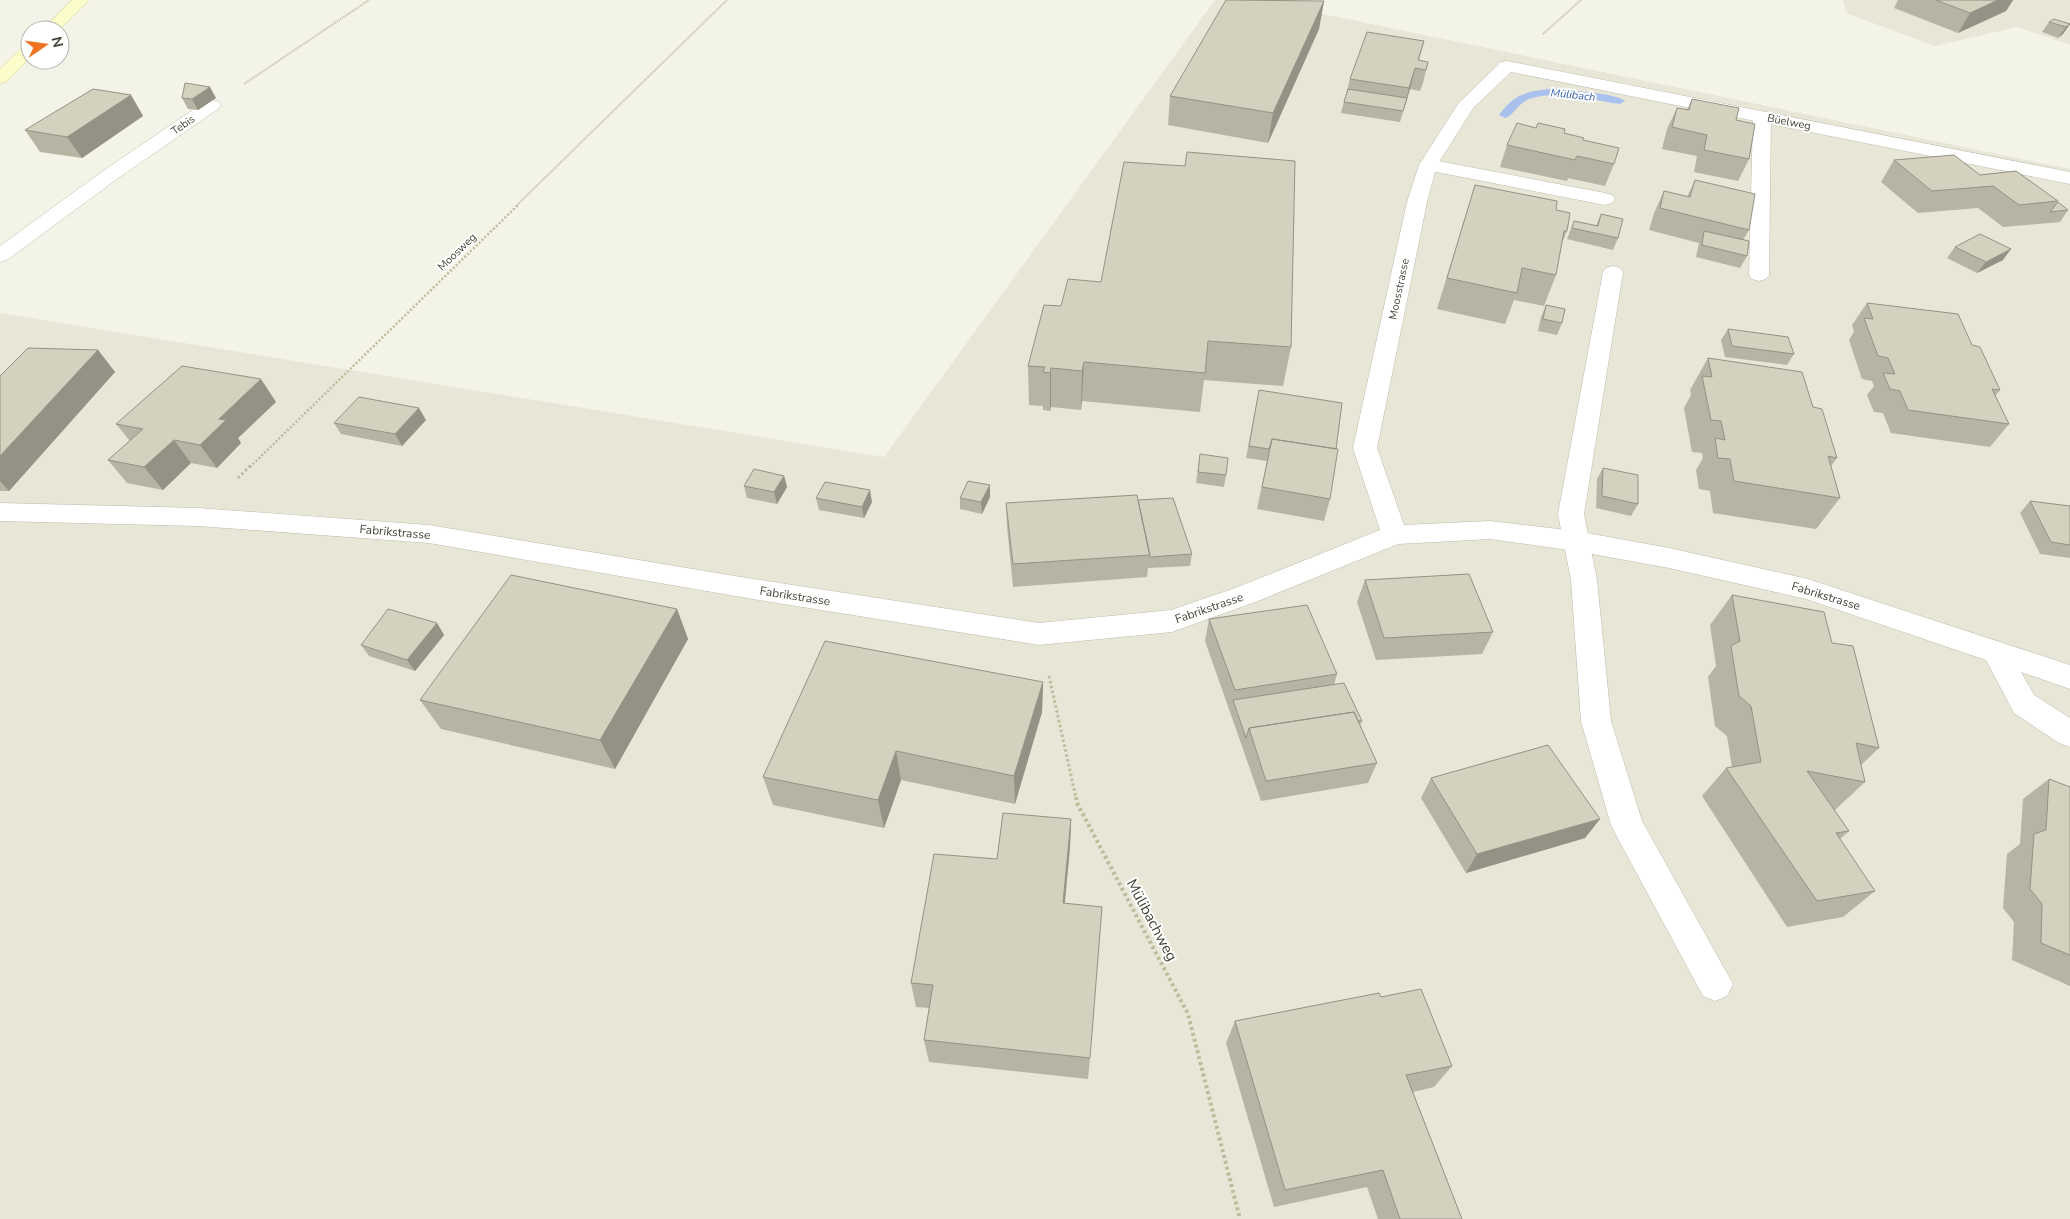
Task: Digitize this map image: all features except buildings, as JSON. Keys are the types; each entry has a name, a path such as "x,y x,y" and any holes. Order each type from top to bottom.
{"street":[{"path":"60,20 81,0"},
{"path":"0,78 20,59"},
{"name":"Büelweg","path":"1507,66 2070,178"},
{"name":"Moosstrasse","path":"1395,535 1365,448 1417,202 1428,165 1467,104 1507,66"},
{"name":"Tebis","path":"0,256 110,175 212,105"},
{"path":"1759,275 1762,117"},
{"path":"1428,165 1605,199"},
{"path":"1613,272 1571,514 1584,580 1596,721 1627,825 1715,984"},
{"name":"Fabrikstrasse","path":"0,512 198,516 429,534 747,588 1039,634 1172,621 1248,594 1395,535 1490,530 1576,541 1669,558 1808,589 2070,677"},
{"path":"1995,651 2024,704 2070,734"}],"path":[{"path":"212,105 370,0"},
{"name":"Moosweg","path":"198,516 727,0"},
{"name":"Mülibachweg","path":"1039,634 1077,803 1188,1014 1240,1219"}],"shaded area":[{"path":"1215,0 1256,0 2070,169 2070,1219 0,1219 0,313 884,457"},
{"path":"1843,0 2070,0 2070,45 2017,27 1935,46 1846,13"}],"waterway":[{"name":"Mülibach","path":"1505,115 1514,103 1525,97 1537,94 1566,93 1620,101"}]}
